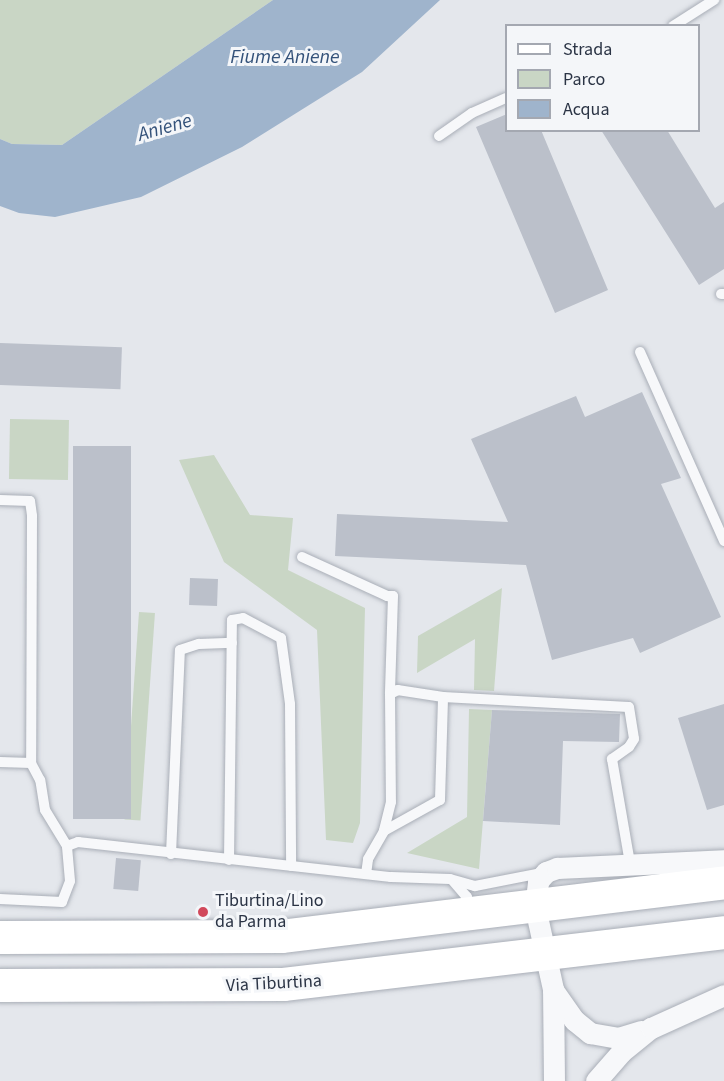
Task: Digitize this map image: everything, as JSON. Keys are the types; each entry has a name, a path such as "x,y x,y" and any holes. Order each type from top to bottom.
{"main road":[{"path":"0,937 282,936 535,907 724,882"},
{"name":"Via Tiburtina","path":"0,985 283,984 546,955 724,932"}],"street":[{"path":"554,1081 553,989 535,907 535,890 546,872 630,863 724,860"},
{"path":"553,989 574,1020 590,1033 618,1038 651,1028 724,994"},
{"path":"596,1081 621,1052 651,1028"}],"lane":[{"path":"676,24 714,0"},
{"path":"439,136 472,113 505,99"},
{"path":"640,352 724,541"},
{"path":"0,500 30,501 32,516 31,763 40,780 45,810 67,846 70,881 62,902 0,899"},
{"path":"302,557 387,596 393,596 390,694 391,802 384,831 368,859 366,874"},
{"path":"229,860 232,620 243,618 281,638 290,704 291,866"},
{"path":"171,854 180,650 199,644 232,643"},
{"path":"390,694 398,690 443,697 629,707 634,739 629,747 612,759 630,863"},
{"path":"384,831 440,800 443,697"},
{"path":"0,762 31,763"},
{"path":"67,846 78,842 366,874 450,879 488,886 546,872"},
{"path":"450,879 467,897 466,914"}],"green space":[{"path":"0,0 273,0 62,145 12,144 0,139"},
{"path":"10,419 69,420 68,480 9,479"},
{"path":"214,455 250,515 293,518 288,570 365,608 360,823 353,843 326,840 317,630 224,562 179,460"},
{"path":"502,588 494,691 474,690 475,639 417,673 418,636"},
{"path":"139,612 155,613 140,821 124,819"},
{"path":"469,709 492,710 479,869 407,853 467,817"}],"water":[{"name":"Fiume Aniene","path":"273,0 440,0 362,72 242,147 141,197 55,217 19,213 0,206 0,139 12,144 62,145"}],"building":[{"path":"505,115 505,132 542,132 608,290 555,313 476,127"},
{"path":"602,132 668,132 715,208 724,202 724,269 699,285"},
{"path":"0,343 122,347 120,389 0,385"},
{"path":"642,392 681,478 661,484 721,617 640,653 633,638 552,660 526,565 335,556 337,514 508,522 471,439 576,396 585,417"},
{"path":"73,446 131,446 131,819 73,819"},
{"path":"190,578 218,579 217,606 189,605"},
{"path":"724,704 724,805 707,810 678,718"},
{"path":"492,710 620,714 619,742 563,741 560,825 483,821"},
{"path":"116,858 141,860 138,891 113,889"}],"place":[{"name":"Tiburtina/Lino da Parma","path":"203,912"}],"water label":[{"name":"Aniene","path":"165,128"}]}
